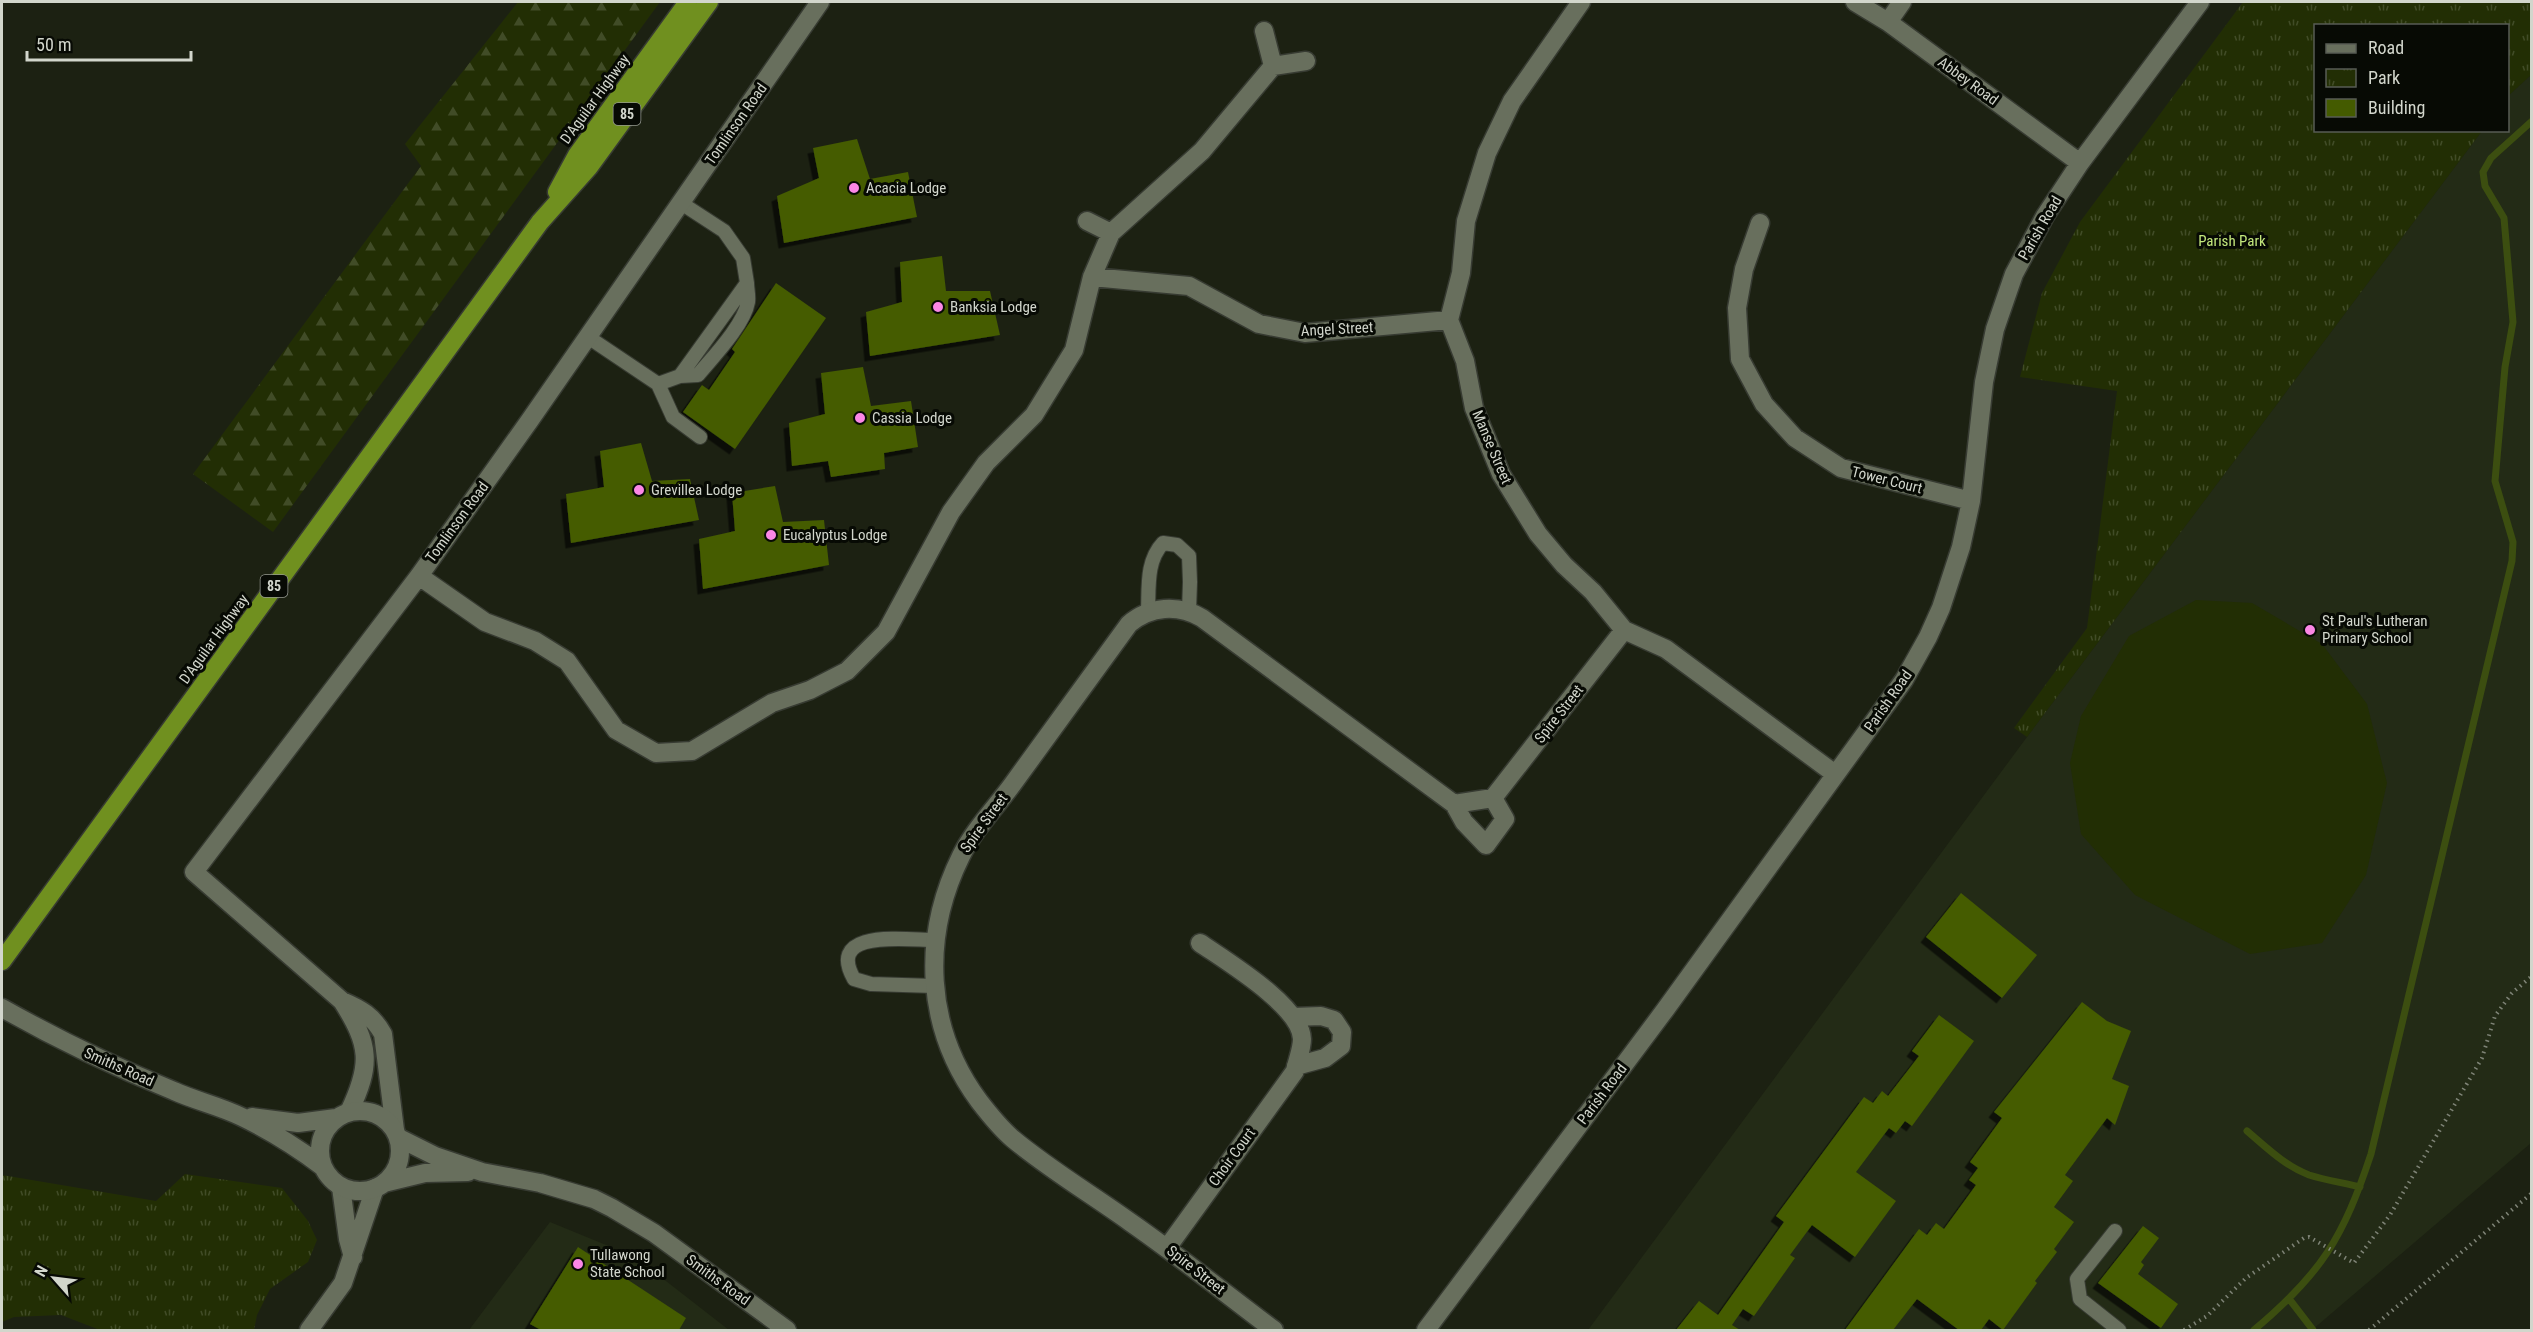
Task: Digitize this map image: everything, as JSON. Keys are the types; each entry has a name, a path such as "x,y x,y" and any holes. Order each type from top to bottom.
{"highway":[{"name":"D'Aguilar Highway","path":"540,222 577,155 688,2"},
{"name":"D'Aguilar Highway","path":"2,961 540,222 589,167 709,2"}],"street":[{"name":"Tomlinson Road","path":"343,1115 361,1086 365,1065 364,1043 355,1022 342,1001 194,872 419,576 820,2"},
{"path":"1449,320 1461,273 1466,221 1487,153 1512,101 1581,2"},
{"name":"Abbey Road","path":"1855,2 1888,22 2080,163"},
{"path":"1888,22 1902,2"},
{"name":"Parish Road","path":"1426,1330 1665,1010 1904,680 1929,638 1952,578 1971,501 1984,382 1995,329 2013,274 2045,216 2080,163 2200,2"},
{"path":"1264,31 1273,66"},
{"path":"419,576 485,622 535,641 567,662 616,730 656,753 692,751 772,703 810,690 847,671 886,632 951,512 986,463 1034,415 1074,350 1092,277 1111,233 1202,151 1273,66 1306,61"},
{"path":"1087,221 1111,233"},
{"name":"Tower Court","path":"1760,223 1744,269 1737,308 1740,359 1764,404 1795,438 1841,468 1971,501"},
{"name":"Angel Street","path":"1092,277 1189,286 1259,324 1305,333 1449,320"},
{"name":"Manse Street","path":"1449,320 1465,361 1474,408 1501,474 1538,534 1564,565 1593,592 1624,630 1666,649 1835,774"},
{"path":"1148,611 1177,609 1189,611 1454,804 1464,822 1486,845 1505,819 1493,798 1454,804"},
{"name":"Spire Street","path":"1148,611 1129,624 962,854 950,880 934,940 934,986 940,1023 950,1051 965,1081 989,1114 1012,1138 1167,1248 1274,1330"},
{"name":"Spire Street","path":"1493,798 1624,630"},
{"name":"Choir Court","path":"1167,1248 1295,1071 1302,1038 1293,1017 1264,988 1200,943"},
{"name":"Tomlinson Road","path":"342,1001 363,1010 383,1034 397,1134"},
{"name":"Smiths Road","path":"2,1008 116,1066 176,1092 241,1116 294,1145 323,1167"},
{"path":"1293,1017 1321,1016 1334,1020 1342,1032 1341,1046 1325,1058 1296,1066"},
{"path":"362,1110 375,1113 387,1120 397,1134 400,1151 399,1163 393,1174 380,1185 358,1191 341,1187 323,1167 320,1154 321,1140 327,1128 343,1115 362,1110"},
{"name":"Smiths Road","path":"241,1116 298,1123 343,1115"},
{"name":"Smiths Road","path":"397,1134 435,1156 482,1172 540,1183 594,1199 612,1208 654,1233 774,1327"},
{"name":"Smiths Road","path":"380,1185 425,1173 482,1172"},
{"path":"309,1330 343,1283 380,1185"},
{"path":"341,1187 348,1239 353,1257"}],"lane":[{"path":"658,384 680,376 698,375 742,316 748,301 743,258 724,231 681,203"},
{"path":"588,337 658,384 673,417 700,437"},
{"path":"1148,611 1150,571 1154,552 1163,543 1177,545 1189,556 1191,582 1189,611"},
{"path":"934,940 870,939 853,948 847,959 848,969 854,979 871,984 934,986"},
{"path":"2115,1232 2077,1279 2080,1299 2120,1330"}],"path":[{"path":"2184,1330 2207,1316 2246,1278 2304,1238 2309,1237 2354,1263 2390,1215 2482,1058 2495,1016 2512,993 2532,976"},
{"path":"2369,1330 2532,1193"}],"shaded area":[{"name":"St Paul's Lutheran Primary School","path":"2531,75 2531,1143 2312,1330 1588,1330 2027,737 2481,132 2509,132 2509,95"},
{"name":"Tullawong State School","path":"550,1222 611,1247 666,1281 729,1330 469,1330"}],"green space":[{"path":"518,2 660,2 273,532 193,474 421,166 405,144"},
{"name":"Parish Park","path":"2243,2 2531,2 2531,75 2509,95 2509,24 2314,24 2314,132 2481,132 2027,737 2014,728 2087,628 2117,391 2020,377 2042,293 2080,222"},
{"path":"2196,600 2252,603 2322,644 2367,704 2387,783 2366,875 2322,943 2250,954 2135,895 2081,834 2070,763 2081,716 2129,636"},
{"path":"185,1174 282,1188 308,1221 317,1240 308,1262 270,1289 257,1315 254,1330 100,1330 61,1315 14,1317 2,1322 2,1175 156,1201"}],"building":[{"name":"Acacia Lodge","path":"857,139 870,179 908,172 917,217 784,243 777,196 819,178 813,148"},
{"name":"Banksia Lodge","path":"942,256 946,291 990,291 1000,335 870,356 866,312 902,302 900,262"},
{"path":"776,283 826,318 735,449 683,412 702,385 709,390 735,352 732,349"},
{"name":"Cassia Lodge","path":"863,367 871,406 911,401 918,447 884,453 885,469 831,477 828,461 792,466 789,423 825,414 821,373"},
{"name":"Grevillea Lodge","path":"641,443 652,481 690,479 699,520 571,543 566,494 604,487 600,451"},
{"name":"Eucalyptus Lodge","path":"775,486 783,522 824,520 829,565 703,589 699,539 735,531 732,493"},
{"path":"1961,893 2037,955 2002,998 1926,937"},
{"path":"2082,1002 2107,1021 2131,1031 2112,1079 2129,1086 2115,1125 2107,1118 2065,1175 2073,1181 2054,1207 2074,1222 2054,1249 2057,1252 2035,1281 2037,1283 2003,1330 1989,1319 1981,1330 1959,1330 1917,1299 1893,1330 1845,1330 1919,1229 1927,1235 1936,1223 1944,1229 1976,1185 1969,1180 1978,1168 1970,1162 2002,1118 1994,1112"},
{"path":"1939,1015 1974,1041 1912,1126 1905,1121 1896,1133 1889,1128 1856,1172 1896,1201 1855,1257 1812,1225 1790,1255 1795,1258 1754,1316 1743,1309 1732,1325 1740,1330 1676,1330 1699,1301 1718,1315 1784,1222 1776,1216 1864,1097 1873,1103 1882,1091 1888,1096 1919,1056 1912,1051"},
{"path":"2143,1226 2159,1238 2141,1262 2144,1265 2138,1274 2178,1304 2161,1328 2098,1283"},
{"path":"578,1247 686,1318 679,1330 541,1330 530,1324"}],"waterway":[{"path":"2254,1330 2297,1290 2328,1252 2340,1232 2371,1154 2512,561 2513,542 2495,481 2505,367 2513,322 2504,218 2485,186 2483,172 2491,158 2532,121"},
{"path":"2247,1131 2276,1156 2300,1171 2315,1177 2360,1187"},
{"path":"2290,1300 2313,1330"}],"place":[{"name":"Acacia Lodge","path":"854,188"},
{"name":"Banksia Lodge","path":"938,307"},
{"name":"Cassia Lodge","path":"860,418"},
{"name":"Grevillea Lodge","path":"639,490"},
{"name":"Eucalyptus Lodge","path":"771,535"},
{"name":"St Paul's Lutheran Primary School","path":"2310,630"},
{"name":"Tullawong State School","path":"578,1264"}]}
